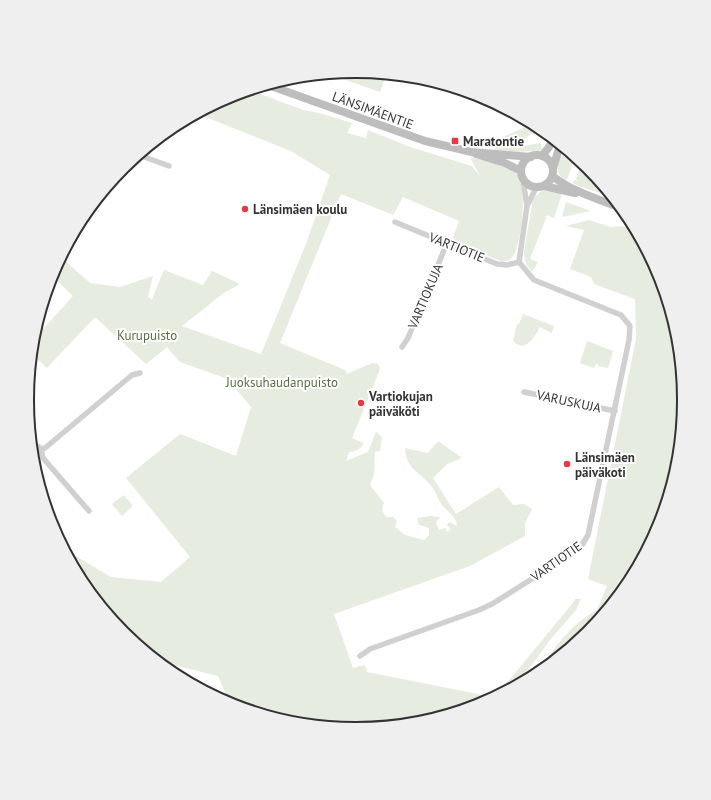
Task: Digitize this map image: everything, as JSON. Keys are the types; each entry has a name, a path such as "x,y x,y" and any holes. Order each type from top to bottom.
{"main road":[{"name":"LÄNSIMÄENTIE","path":"277,88 424,141 472,152 531,157"},
{"path":"542,156 551,145"},
{"path":"540,187 553,172 558,151"},
{"name":"LÄNSIMÄENTIE","path":"472,152 521,171"},
{"path":"579,192 575,193 529,185 523,180 521,171 524,162 531,157 542,156 550,162 553,172 564,184 579,192 611,204"}],"street":[{"path":"145,157 169,166"},
{"path":"519,262 527,206 523,180"},
{"path":"527,206 540,187"},
{"name":"VARTIOTIE","path":"360,656 370,649 492,604 565,558 582,545 588,535 591,524 631,330 629,323 621,315 534,280 519,262 502,265 395,222"},
{"name":"VARTIOKUJA","path":"402,347 408,338 447,243"},
{"path":"41,449 45,448 132,375 140,373"},
{"name":"VARUSKUJA","path":"524,392 615,411"},
{"path":"38,446 41,449 44,458 89,511"}],"green space":[{"path":"342,79 384,80 380,92"},
{"path":"259,93 303,110 319,113 352,123 347,133 366,138 368,130 410,147 472,166 480,176 470,157 487,161 512,170 520,179 523,201 519,239 512,257 503,262 453,242 459,221 403,197 393,215 341,194 280,343 345,370 347,374 372,363 378,364 380,369 352,438 364,443 358,450 349,452 346,461 368,452 376,432 382,437 380,451 375,452 374,474 370,485 384,503 382,509 386,517 393,517 397,521 395,527 405,535 424,540 429,535 429,528 419,525 417,518 430,516 440,517 436,523 439,530 445,528 448,532 451,529 447,525 449,522 457,526 454,517 441,504 434,489 411,466 406,455 405,448 428,453 438,441 462,458 447,464 433,478 456,514 499,487 513,505 524,504 532,509 525,523 525,536 470,566 334,614 353,668 365,665 367,672 483,695 439,711 397,719 377,721 334,721 314,719 272,711 232,697 226,694 218,676 175,665 144,642 100,596 74,555 111,577 161,582 190,557 126,478 180,434 236,456 251,407 228,379 180,362 167,347 146,364 95,317 47,368 37,359 42,331 73,296 57,281 66,261 90,283 120,287 153,276 148,297 152,299 164,270 203,285 212,271 240,284 225,292 182,326 261,354 306,244 330,175 291,151 205,117 232,103"},
{"path":"525,127 533,132 522,139 513,141 501,140 505,136"},
{"path":"541,143 542,150 537,151 505,152 494,150 496,147 511,148"},
{"path":"560,155 566,157 573,163 566,182 560,176 558,170"},
{"path":"579,170 602,194 573,184 574,180 578,181 576,179"},
{"path":"543,190 562,193 554,218 547,215 530,259 538,262 532,272 526,264 524,252 533,198"},
{"path":"566,202 591,211 562,217"},
{"path":"589,220 611,227 622,226 627,228 653,277 666,317 674,358 677,400 671,463 660,503 644,542 623,579 611,596 583,627 549,656 558,643 572,628 588,615 597,610 607,586 588,579 636,339 635,299 594,284 591,277 570,269 584,230 566,226"},
{"path":"523,314 554,326 552,333 540,327 529,343 522,346 518,345 513,341 517,324 519,324"},
{"path":"587,341 613,351 608,368 598,366 597,363 594,368 580,363"},
{"path":"124,495 133,506 122,516 112,504"},
{"path":"575,599 581,599 576,610 549,641 528,671 507,683"}],"place":[{"name":"Maratontie","path":"455,141"},
{"name":"Länsimäen koulu","path":"245,209"},
{"name":"Vartiokujan päiväköti","path":"361,403"},
{"name":"Länsimäen päiväkoti","path":"567,464"}],"park label":[{"name":"Kurupuisto","path":"147,335"},
{"name":"Juoksuhaudanpuisto","path":"282,382"}]}
